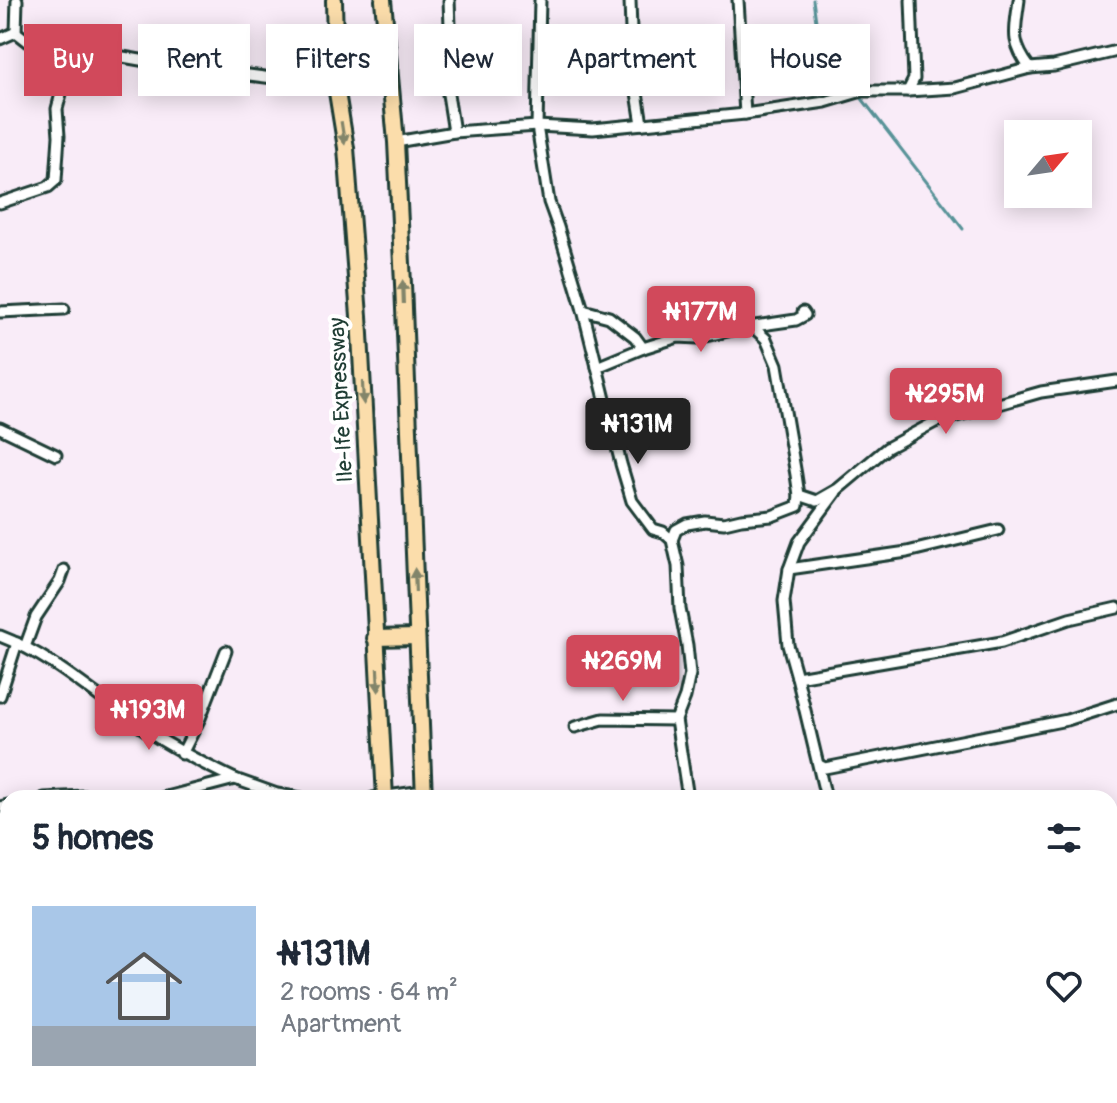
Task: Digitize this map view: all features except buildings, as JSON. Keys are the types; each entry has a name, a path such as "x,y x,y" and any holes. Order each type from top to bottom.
{"highway":[{"name":"Ile-Ife Expressway","path":"334,0 335,24"},
{"path":"383,0 396,142 423,790"},
{"name":"Ile-Ife Expressway","path":"338,96 346,148 359,316 384,790"},
{"path":"375,638 417,637"}],"street":[{"path":"16,32 17,0"},
{"path":"449,0 447,88 454,132"},
{"path":"540,0 537,126 549,202 583,310 632,501 653,529 663,532 672,540"},
{"path":"630,0 632,61 642,124"},
{"path":"738,0 745,114"},
{"path":"908,91 914,79 911,0"},
{"path":"1019,0 1015,37 1019,53 1030,68"},
{"path":"0,39 16,32"},
{"path":"16,32 24,38"},
{"path":"396,142 454,132 537,126 593,129 745,114 825,102 862,91 955,88 1030,68 1054,66 1117,51"},
{"path":"1007,75 1019,53"},
{"path":"122,57 266,77"},
{"path":"0,203 48,187 56,180 57,109 60,96"},
{"path":"0,312 64,309"},
{"path":"583,310 609,317 635,337 643,348"},
{"path":"597,367 678,337 698,338 796,320 805,315 803,312"},
{"path":"687,790 676,720 690,674 680,609 678,566 672,540 676,530 687,524 705,521 724,523 772,516 798,506 799,495 777,365 766,339 754,328"},
{"path":"799,495 817,501 838,489 887,448 935,422 1041,392 1117,381"},
{"path":"0,428 56,455"},
{"path":"824,790 788,645 784,601 789,569 799,542 838,489"},
{"path":"789,569 907,552 998,530"},
{"path":"0,696 21,645 64,570"},
{"path":"797,677 1002,642 1069,619 1117,608"},
{"path":"0,636 21,645 87,686 182,754 266,790"},
{"path":"182,754 200,718 226,651"},
{"path":"819,765 825,768 922,750 1067,720 1117,704"},
{"path":"575,727 603,719 676,720"},
{"path":"194,790 235,779"}],"waterway":[{"path":"813,0 816,24"},
{"path":"860,96 963,229"}]}
